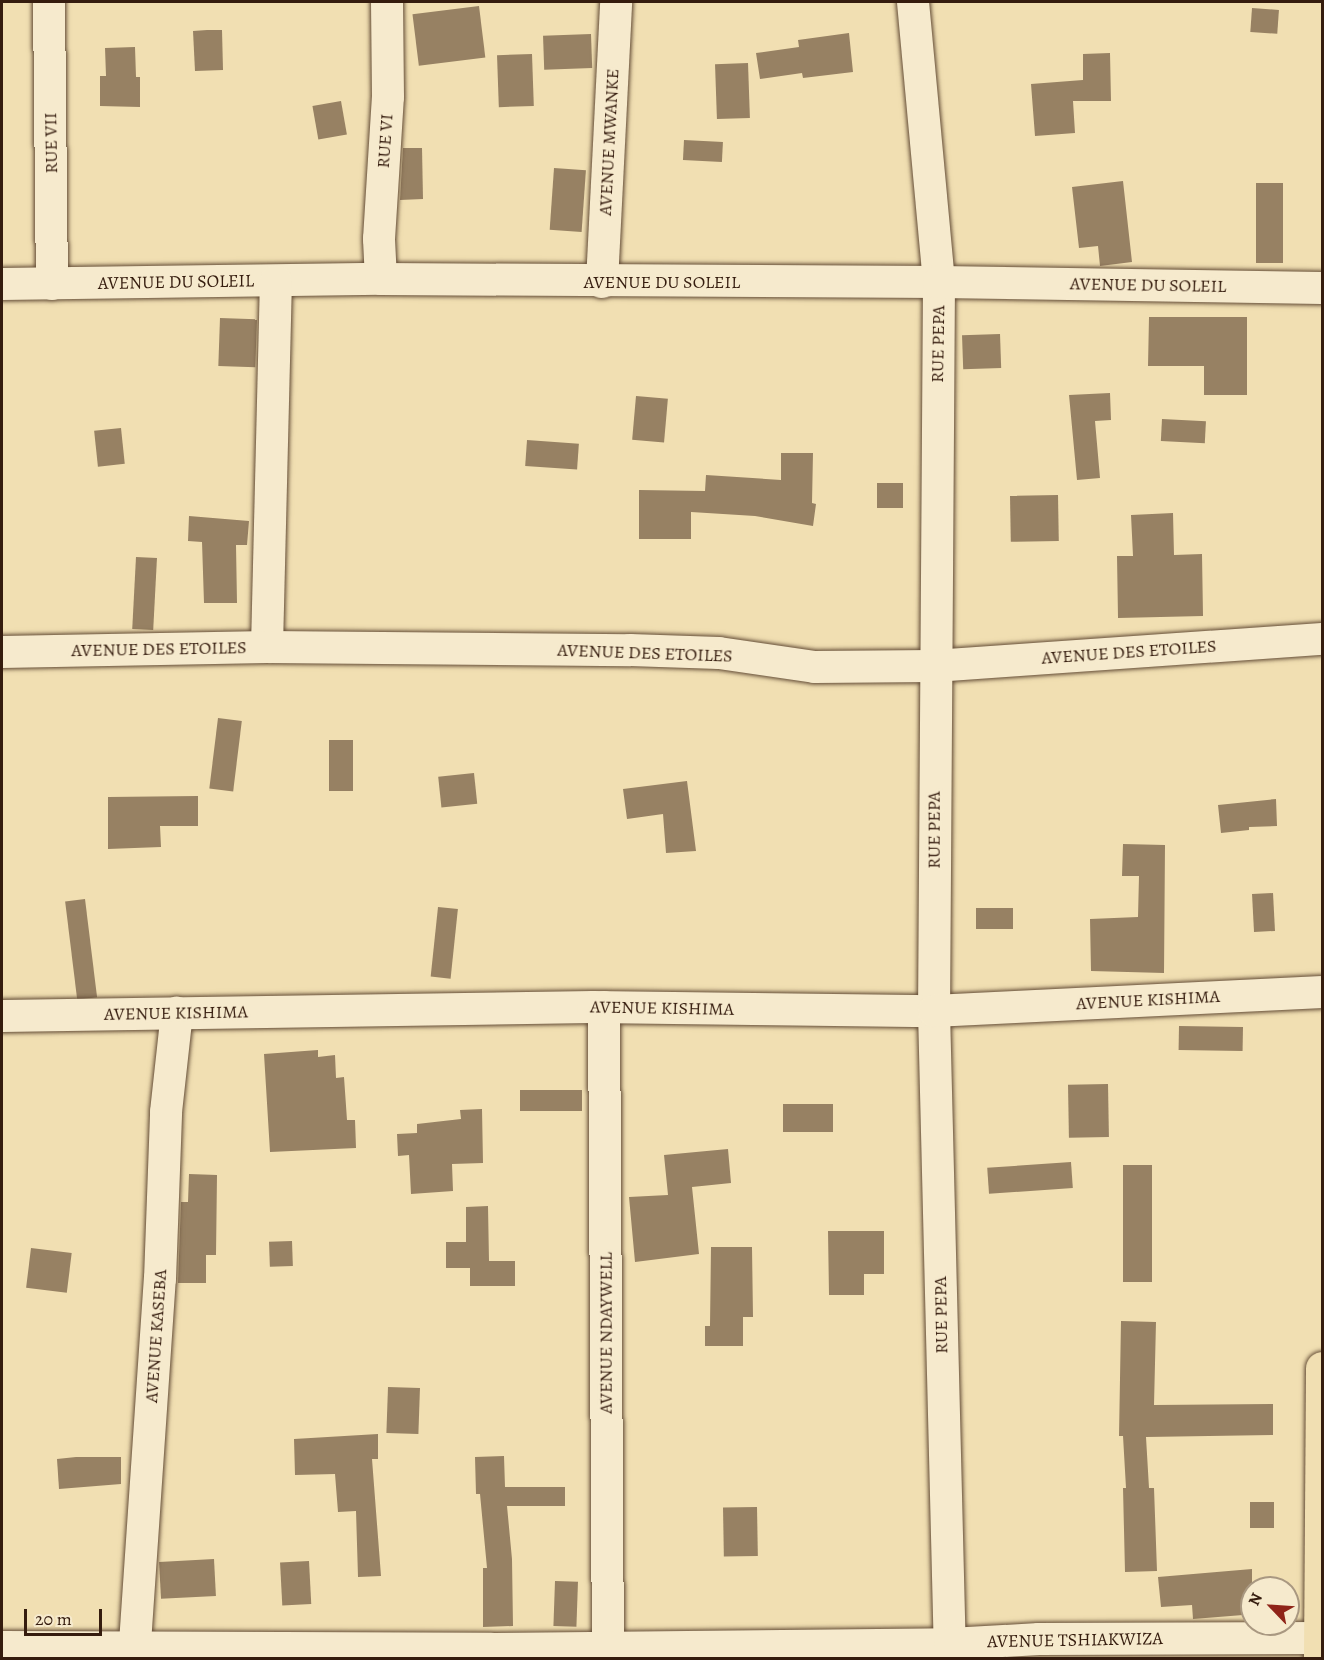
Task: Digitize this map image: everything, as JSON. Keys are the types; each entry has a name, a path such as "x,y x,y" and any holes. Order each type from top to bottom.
{"main road":[{"path":"1320,1648 1323,1368"}],"street":[{"name":"RUE VII","path":"49,2 52,284"},
{"name":"RUE VI","path":"381,279 379,239 388,97 387,2"},
{"name":"AVENUE MWANKE","path":"602,282 616,2"},
{"name":"RUE PEPA","path":"913,2 939,282 934,666 934,1011 950,1651"},
{"name":"AVENUE DU SOLEIL","path":"2,284 381,279 602,282 939,282 1323,288"},
{"path":"267,647 276,281"},
{"name":"AVENUE DES ETOILES","path":"2,652 267,647 652,651 719,653 815,667 934,666 1323,639"},
{"name":"AVENUE KISHIMA","path":"2,1016 604,1007 934,1011 1323,992"},
{"name":"AVENUE NDAYWELL","path":"604,1007 608,1653"},
{"name":"AVENUE KASEBA","path":"134,1654 160,1279 166,1112 177,1013"},
{"name":"AVENUE TSHIAKWIZA","path":"2,1647 134,1654 246,1646 491,1654 950,1651 1039,1639 1320,1648"}],"building":[{"path":"479,6 485,58 419,66 412,14"},
{"path":"1252,8 1279,10 1277,34 1250,32"},
{"path":"222,30 223,70 195,71 193,31"},
{"path":"849,33 853,72 803,78 802,73 760,79 756,53 799,47 798,40"},
{"path":"591,34 592,68 544,70 543,36"},
{"path":"135,47 136,77 140,77 140,107 100,106 100,76 106,76 105,48"},
{"path":"1110,53 1111,101 1073,101 1075,133 1035,136 1031,84 1083,80 1083,54"},
{"path":"532,54 534,106 499,107 497,55"},
{"path":"748,63 750,118 717,119 715,64"},
{"path":"341,101 347,134 318,140 312,106"},
{"path":"684,140 723,142 722,162 683,160"},
{"path":"403,148 422,148 423,199 400,200"},
{"path":"554,168 586,170 582,232 550,230"},
{"path":"1123,181 1132,262 1100,266 1098,246 1079,248 1072,187"},
{"path":"1256,183 1283,183 1283,263 1256,263"},
{"path":"1149,317 1247,317 1247,395 1204,395 1204,366 1148,366"},
{"path":"220,318 257,319 255,367 218,366"},
{"path":"1000,334 1001,368 963,369 962,335"},
{"path":"1110,393 1111,420 1095,421 1100,478 1077,480 1069,395"},
{"path":"636,396 668,399 664,443 632,440"},
{"path":"1162,419 1206,421 1205,443 1161,441"},
{"path":"121,428 125,464 98,467 94,431"},
{"path":"527,440 579,444 577,470 525,466"},
{"path":"781,453 813,453 812,503 816,504 813,526 755,516 691,512 691,539 639,539 639,490 705,491 706,475 781,480"},
{"path":"877,483 903,483 903,508 877,508"},
{"path":"1058,495 1059,541 1011,542 1010,496"},
{"path":"1173,513 1174,555 1202,554 1203,616 1118,618 1117,556 1133,556 1131,515"},
{"path":"189,516 249,521 247,545 236,545 237,603 204,603 202,542 188,541"},
{"path":"136,557 157,558 153,630 132,629"},
{"path":"218,718 242,721 233,791 209,788"},
{"path":"329,740 353,740 353,791 329,791"},
{"path":"474,773 477,804 441,808 438,777"},
{"path":"687,781 696,851 666,853 663,814 627,819 623,789"},
{"path":"198,796 198,826 160,826 161,847 108,849 108,797"},
{"path":"1276,799 1277,826 1249,827 1249,830 1221,833 1218,805"},
{"path":"1123,844 1165,845 1164,973 1091,971 1090,919 1138,917 1139,876 1122,876"},
{"path":"1273,893 1275,931 1254,932 1252,894"},
{"path":"85,899 97,997 77,1000 65,901"},
{"path":"438,907 458,909 451,979 431,977"},
{"path":"976,908 1013,908 1013,929 976,929"},
{"path":"1179,1026 1243,1027 1243,1051 1179,1050"},
{"path":"318,1050 318,1057 335,1055 336,1078 344,1077 347,1120 355,1120 356,1148 270,1152 264,1054"},
{"path":"1108,1084 1109,1137 1069,1138 1068,1085"},
{"path":"520,1090 582,1090 582,1111 520,1111"},
{"path":"783,1104 833,1104 833,1132 783,1132"},
{"path":"482,1109 483,1163 452,1164 453,1191 411,1194 409,1155 398,1156 397,1134 417,1133 417,1124 461,1119 460,1110"},
{"path":"728,1149 731,1183 692,1187 699,1254 635,1262 629,1197 668,1195 664,1155"},
{"path":"1071,1162 1073,1188 989,1194 987,1168"},
{"path":"1123,1165 1152,1165 1152,1282 1123,1282"},
{"path":"189,1174 217,1175 216,1255 206,1255 206,1283 178,1283 181,1202 188,1202"},
{"path":"488,1206 489,1261 515,1261 515,1286 470,1286 470,1268 446,1268 446,1242 466,1242 466,1207"},
{"path":"828,1231 884,1231 884,1274 864,1274 864,1295 829,1295"},
{"path":"292,1241 293,1266 270,1267 269,1242"},
{"path":"711,1247 752,1247 753,1317 743,1317 743,1346 705,1346 705,1326 710,1326"},
{"path":"31,1248 72,1253 67,1293 26,1288"},
{"path":"1121,1321 1156,1322 1154,1405 1273,1404 1273,1435 1146,1437 1149,1488 1154,1488 1157,1571 1125,1572 1123,1488 1126,1488 1123,1436 1119,1436"},
{"path":"388,1387 420,1388 418,1434 386,1433"},
{"path":"378,1434 378,1459 372,1459 381,1576 358,1577 356,1511 338,1512 335,1474 295,1475 294,1439"},
{"path":"504,1456 505,1487 565,1487 565,1506 507,1506 512,1559 513,1626 483,1627 483,1568 487,1568 480,1494 476,1494 475,1457"},
{"path":"121,1457 121,1484 59,1489 57,1459"},
{"path":"1250,1502 1274,1502 1274,1528 1250,1528"},
{"path":"757,1507 758,1556 724,1557 723,1508"},
{"path":"214,1559 216,1596 161,1599 159,1562"},
{"path":"309,1561 311,1604 282,1605 280,1563"},
{"path":"1252,1569 1252,1576 1240,1576 1240,1615 1193,1619 1192,1605 1161,1607 1158,1577"},
{"path":"555,1581 578,1582 576,1627 553,1626"}]}
